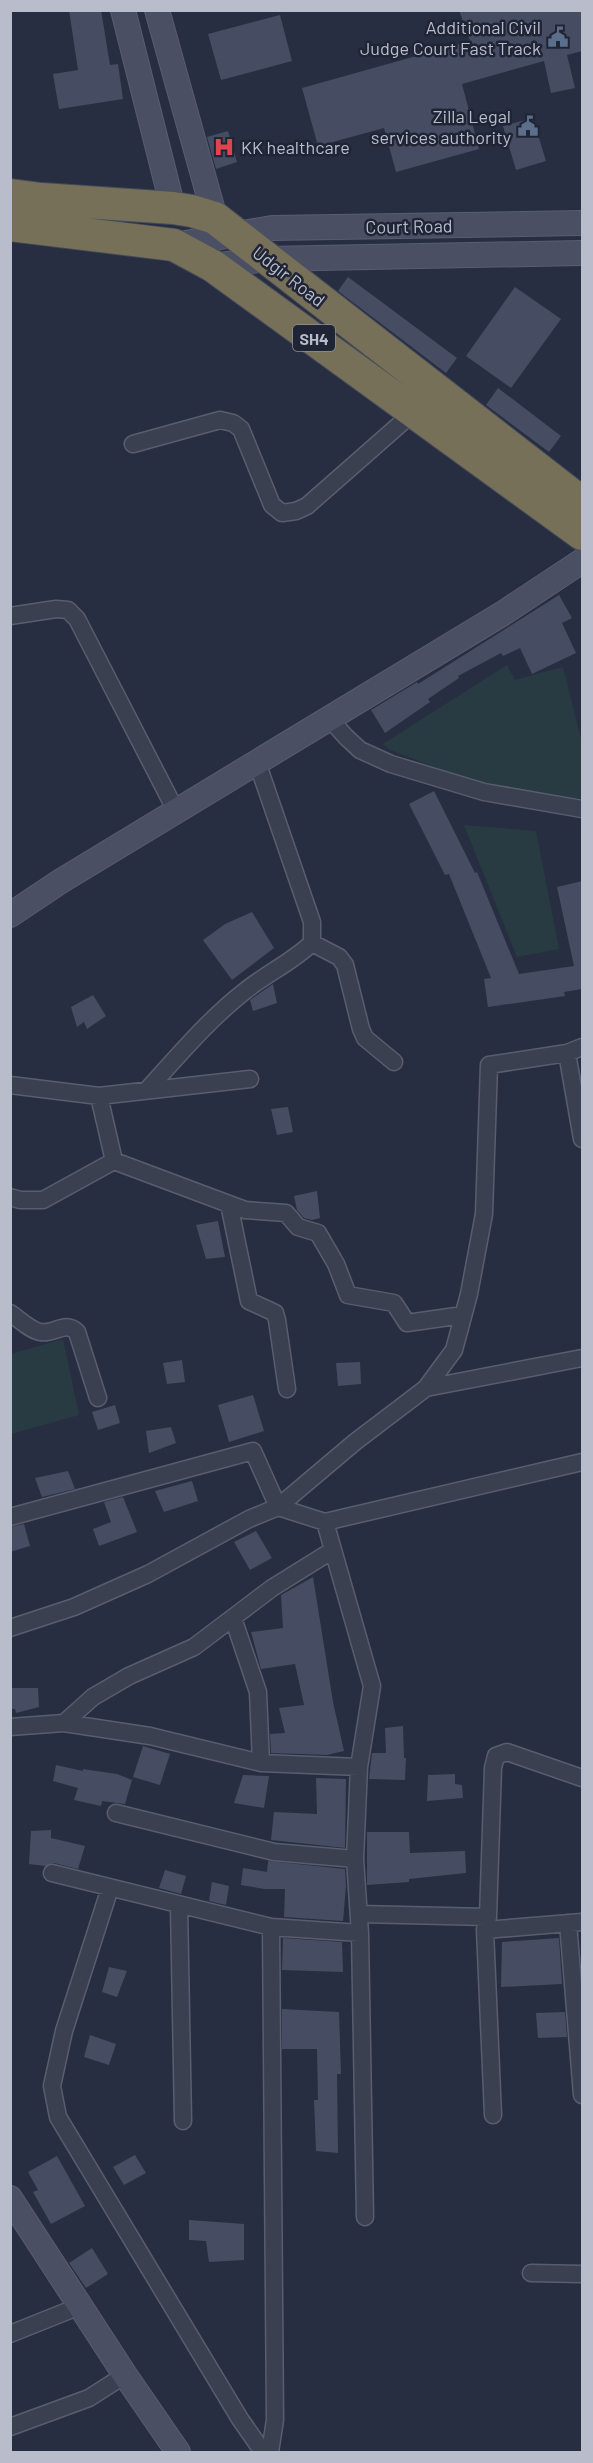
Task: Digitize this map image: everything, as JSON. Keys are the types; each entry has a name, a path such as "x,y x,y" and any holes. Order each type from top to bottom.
{"highway":[{"name":"Udgir Road","path":"10,195 173,208 225,226 582,503"},
{"name":"Udgir Road","path":"10,225 174,246 213,266 582,534"}],"street":[{"path":"123,10 173,208"},
{"path":"157,10 225,226"},
{"name":"Court Road","path":"174,246 225,226 272,228 582,223"},
{"path":"213,266 267,259 582,253"},
{"path":"133,444 220,420 233,423 241,429 272,505 282,513 296,511 307,506 415,411"},
{"path":"10,915 61,881 505,612 582,561"},
{"path":"10,616 68,609 77,619 176,811"},
{"path":"329,718 360,750 391,764 484,792 582,809"},
{"path":"147,1090 190,1043 244,991 312,943 312,922 257,762"},
{"path":"312,943 339,957 345,965 365,1038 394,1062"},
{"path":"10,1628 74,1607 148,1575 249,1519 278,1507 355,1442 426,1388 454,1350 484,1214 489,1065 567,1053 582,1047"},
{"path":"567,1053 582,1139"},
{"path":"10,1085 99,1096 250,1079"},
{"path":"99,1096 114,1161"},
{"path":"10,1197 20,1200 43,1200 114,1161 246,1210 286,1214 298,1227 318,1233 336,1264 348,1295 394,1304 407,1323 463,1315"},
{"path":"230,1204 249,1301 275,1313 287,1389"},
{"path":"10,1313 37,1332 45,1333 66,1327 73,1328 77,1332 98,1398"},
{"path":"426,1388 582,1358"},
{"path":"10,1517 253,1451 278,1507 325,1522 582,1462"},
{"path":"325,1522 372,1686 359,1767 355,1859 360,1933 365,2217"},
{"path":"64,1723 93,1696 129,1676 194,1647 272,1588 333,1550"},
{"path":"232,1618 258,1692 261,1762"},
{"path":"10,1727 64,1723 150,1736 261,1762 359,1767"},
{"path":"493,2115 486,1924 493,1768 496,1756 507,1752 582,1778"},
{"path":"116,1813 274,1852 355,1859"},
{"path":"52,1873 271,1927 360,1933"},
{"path":"110,1888 64,2031 52,2086 58,2117 234,2409 263,2452"},
{"path":"179,1906 183,2121"},
{"path":"359,1914 486,1924 575,1923 582,2096"},
{"path":"270,2452 275,2420 271,1927"},
{"path":"13,2207 178,2452"},
{"path":"531,2273 582,2274"},
{"path":"10,2334 80,2306"},
{"path":"10,2427 89,2398 125,2375"}],"shaded area":[{"path":"507,665 515,680 563,667 582,743 582,799 537,794 464,778 390,750 383,744"},
{"path":"464,825 536,831 559,949 517,957"},
{"path":"63,1339 79,1415 11,1434 11,1354"}],"building":[{"path":"69,10 101,10 110,65 118,64 123,99 59,109 53,74 78,70"},
{"path":"459,10 582,10 582,51 567,55 575,88 551,93 544,61 462,84 479,149 396,172 384,128 318,146 302,88 470,41"},
{"path":"280,15 292,61 221,80 208,34"},
{"path":"533,118 546,161 516,170 503,126"},
{"path":"228,131 237,162 216,169 207,137"},
{"path":"348,277 457,358 446,373 338,291"},
{"path":"515,287 561,319 511,388 466,356"},
{"path":"498,388 561,436 549,452 486,405"},
{"path":"559,595 572,618 562,623 576,653 532,674 520,648 503,656 501,653 458,676 459,678 428,699 430,702 385,733 371,710 417,682 418,684"},
{"path":"434,791 475,873 477,872 519,974 574,966 557,887 582,881 582,989 564,992 565,996 488,1007 484,979 491,978 449,874 445,875 409,804"},
{"path":"252,912 274,948 232,980 203,940 225,924"},
{"path":"273,984 277,1003 253,1011 250,1000"},
{"path":"93,995 106,1016 87,1029 84,1022 77,1027 71,1007"},
{"path":"288,1107 293,1132 277,1135 271,1109"},
{"path":"317,1191 320,1218 312,1220 304,1218 297,1210 294,1196"},
{"path":"218,1221 225,1257 206,1259 196,1225"},
{"path":"182,1360 185,1382 167,1384 163,1363"},
{"path":"360,1362 361,1384 338,1386 336,1363"},
{"path":"253,1395 264,1431 229,1442 218,1405"},
{"path":"115,1405 120,1423 98,1430 92,1412"},
{"path":"171,1427 176,1443 149,1453 146,1431"},
{"path":"68,1471 75,1489 42,1497 35,1478"},
{"path":"192,1481 198,1501 164,1512 155,1491"},
{"path":"123,1497 137,1532 99,1546 93,1529 111,1522 104,1502"},
{"path":"24,1524 30,1546 10,1552 10,1527"},
{"path":"256,1531 272,1558 250,1570 234,1542"},
{"path":"313,1577 333,1702 344,1751 327,1755 271,1753 270,1734 285,1733 279,1708 304,1705 295,1664 261,1669 251,1632 283,1628 281,1595"},
{"path":"10,1688 38,1688 39,1707 16,1713 15,1709 10,1709"},
{"path":"403,1726 404,1758 406,1758 405,1780 369,1779 372,1753 386,1753 385,1728"},
{"path":"143,1746 170,1754 160,1785 133,1777"},
{"path":"56,1765 83,1771 83,1769 117,1774 132,1780 125,1804 102,1801 101,1806 74,1800 78,1788 53,1781"},
{"path":"455,1774 455,1784 462,1785 463,1798 427,1801 428,1775"},
{"path":"243,1775 269,1776 264,1808 234,1803"},
{"path":"316,1778 346,1779 345,1848 271,1840 274,1812 317,1814"},
{"path":"51,1830 51,1838 85,1846 78,1869 54,1863 45,1866 29,1864 31,1831"},
{"path":"367,1832 409,1832 410,1853 465,1851 466,1873 409,1879 409,1882 367,1885"},
{"path":"268,1861 345,1869 343,1921 284,1917 285,1889 264,1889 241,1885 243,1868 267,1872"},
{"path":"165,1870 186,1876 181,1894 159,1888"},
{"path":"212,1882 229,1886 226,1905 209,1901"},
{"path":"283,1938 342,1942 343,1972 282,1970"},
{"path":"559,1938 562,1984 501,1987 502,1942"},
{"path":"109,1967 127,1971 117,1997 102,1992"},
{"path":"282,2009 339,2012 341,2074 337,2074 338,2153 316,2151 314,2100 318,2100 317,2049 282,2049"},
{"path":"565,2012 567,2037 538,2038 536,2013"},
{"path":"90,2035 116,2044 109,2065 84,2057"},
{"path":"135,2155 146,2173 124,2185 113,2167"},
{"path":"57,2156 85,2206 51,2224 33,2192 38,2190 28,2172"},
{"path":"189,2220 244,2224 244,2260 209,2262 206,2241 189,2240"},
{"path":"92,2248 108,2274 86,2288 69,2263"}],"place":[{"name":"Additional Civil Judge Court Fast Track","path":"558,37"},
{"name":"Zilla Legal services authority","path":"528,126"},
{"name":"KK healthcare","path":"224,147"}]}
